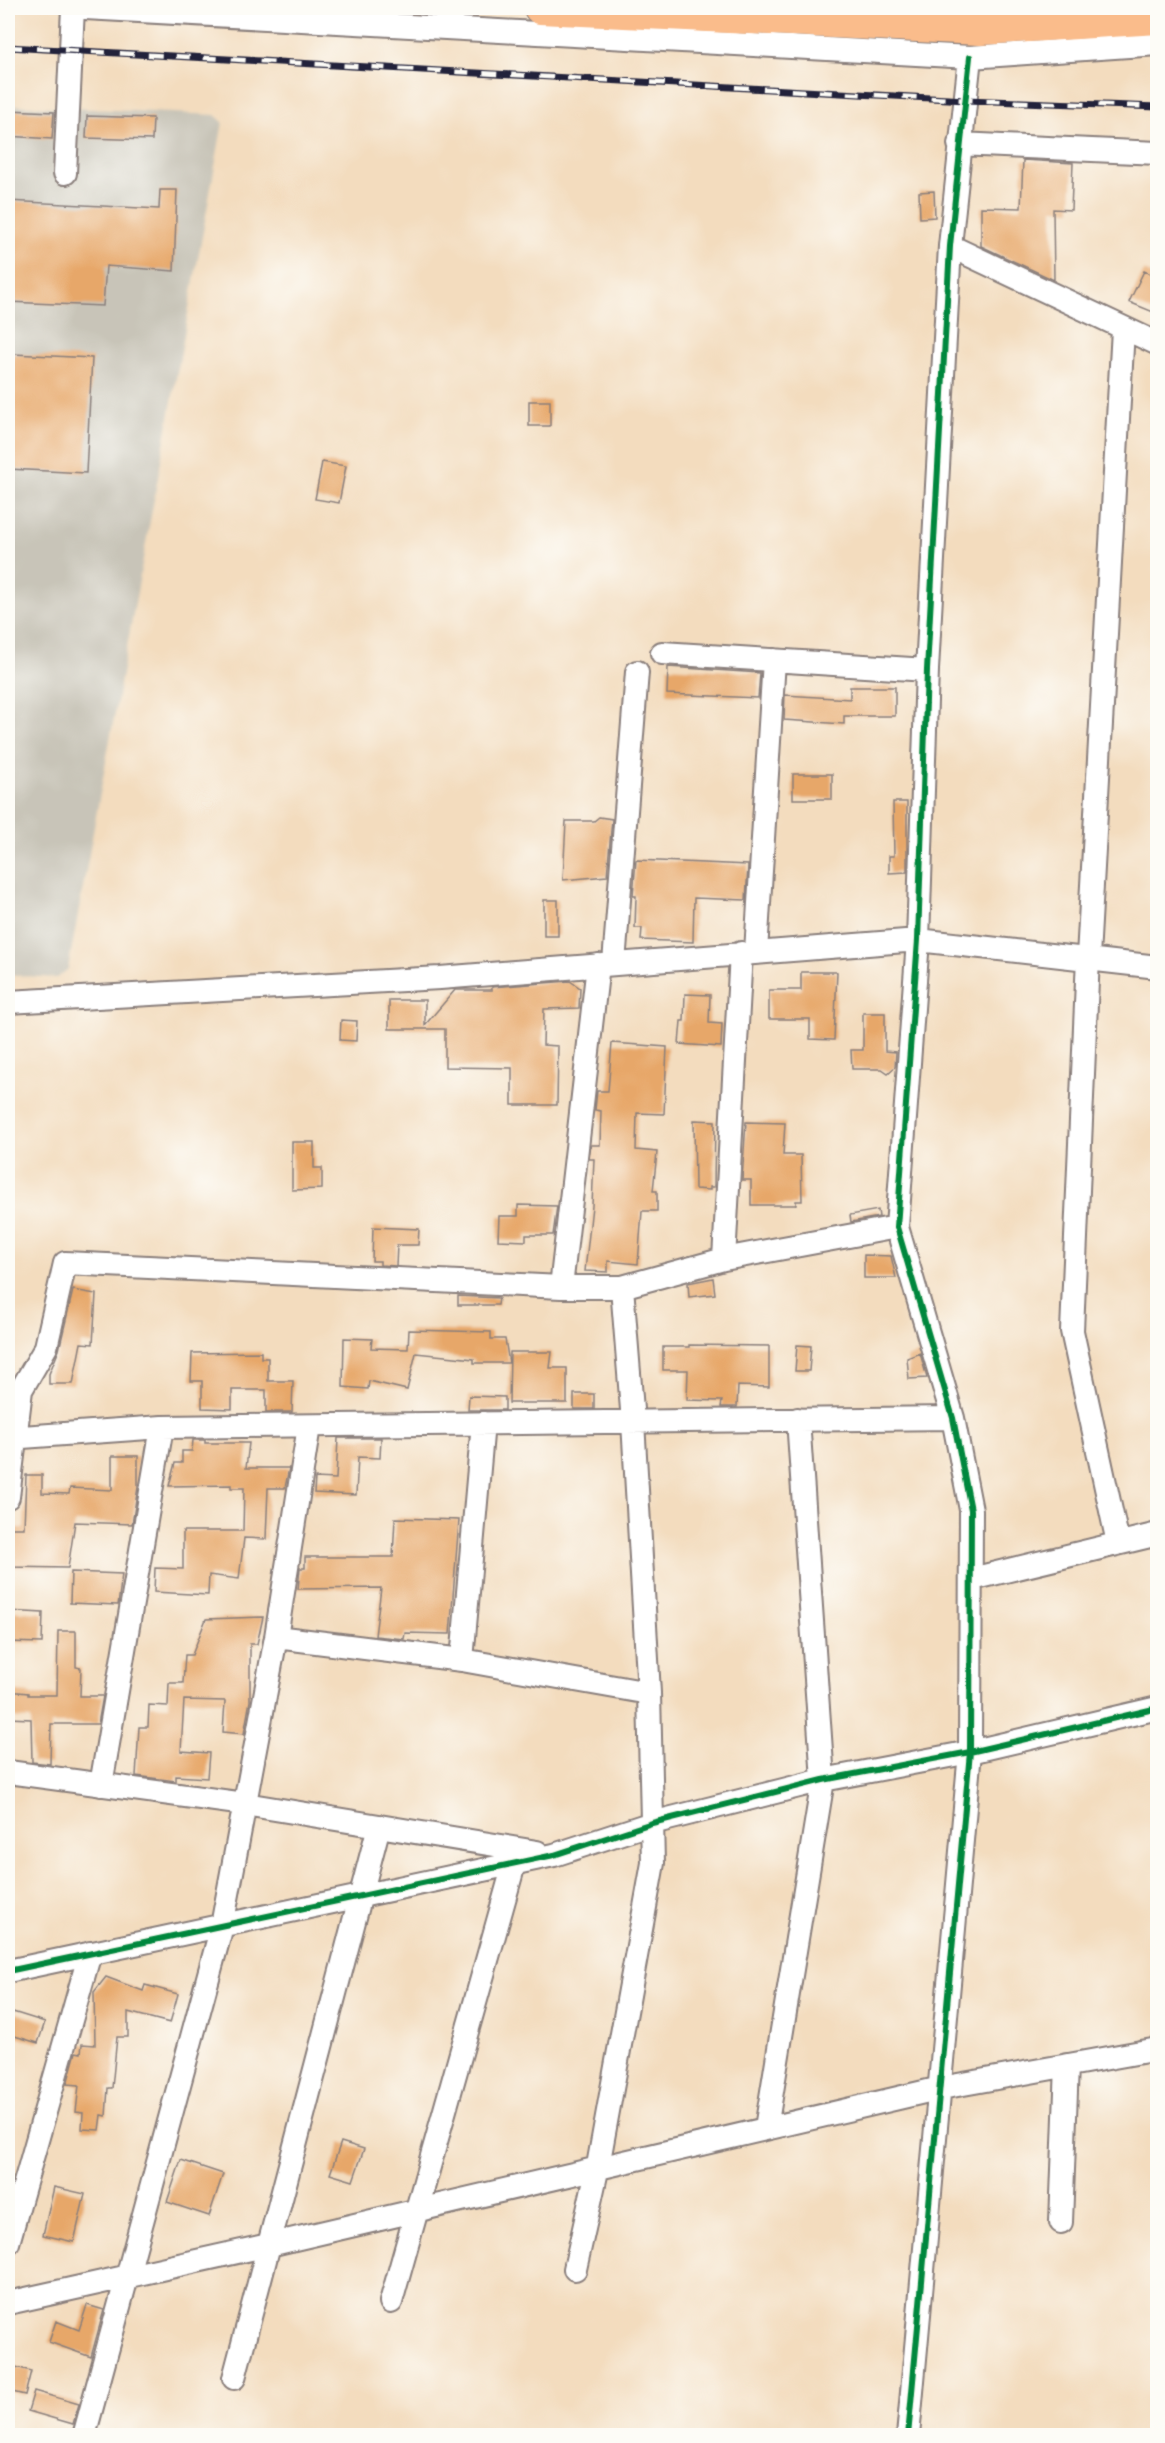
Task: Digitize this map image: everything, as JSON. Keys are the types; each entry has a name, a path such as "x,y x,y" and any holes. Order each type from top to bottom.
{"highway":[{"path":"540,8 980,29 1158,18"}],"street":[{"path":"65,172 73,8"},
{"path":"85,8 970,57 1158,44"},
{"path":"908,2436 970,1752 971,1510 953,1418 897,1227 918,940 927,670 950,246 970,57"},
{"path":"959,144 1158,153"},
{"path":"950,246 1158,344"},
{"path":"1118,1544 1072,1331 1088,957 1123,329"},
{"path":"662,652 927,670"},
{"path":"724,1259 774,660"},
{"path":"561,1287 606,964 637,672"},
{"path":"8,1002 440,978 918,940 1088,957 1158,967"},
{"path":"8,1497 11,1438 21,1390 46,1347 65,1263 561,1287 622,1287 724,1259 897,1227"},
{"path":"575,2269 598,2166 652,1863 649,1693 633,1422 622,1287"},
{"path":"11,1438 162,1427 953,1418"},
{"path":"766,2128 823,1780 798,1419"},
{"path":"462,1660 483,1424"},
{"path":"84,2436 222,1926 276,1637 309,1426"},
{"path":"101,1785 162,1427"},
{"path":"972,1579 1158,1534"},
{"path":"276,1637 462,1660 649,1693"},
{"path":"8,1772 245,1804 379,1826 516,1855 554,1855 652,1823 823,1780 970,1752 1158,1708"},
{"path":"234,2378 379,1826"},
{"path":"8,1971 222,1926 516,1855"},
{"path":"391,2302 516,1855"},
{"path":"8,2243 90,1953"},
{"path":"8,2303 269,2245 598,2166 940,2088 1158,2049"},
{"path":"1061,2222 1067,2065"}],"shaded area":[{"path":"8,105 215,115 223,122 68,969 57,978 8,975"}],"building":[{"path":"8,110 54,112 52,139 8,136"},
{"path":"87,116 153,118 152,140 86,138"},
{"path":"1023,160 1073,163 1071,210 1053,209 1054,280 981,246 981,207 1021,208"},
{"path":"160,190 177,190 174,271 106,266 103,306 8,302 8,201 159,209"},
{"path":"934,191 935,217 920,218 919,192"},
{"path":"1144,271 1158,277 1158,314 1129,302"},
{"path":"13,354 92,358 86,473 8,469"},
{"path":"529,401 550,401 550,426 529,426"},
{"path":"322,462 346,466 339,503 315,499"},
{"path":"668,667 760,673 758,698 667,694"},
{"path":"850,687 895,687 895,716 844,716 844,724 784,720 785,695 850,699"},
{"path":"793,774 832,774 832,799 793,799"},
{"path":"893,802 907,802 907,872 889,873 889,856 894,856"},
{"path":"599,817 612,819 607,876 563,880 566,821 594,821"},
{"path":"636,860 748,865 746,900 694,898 693,942 641,940 642,928 635,928 636,896 633,896"},
{"path":"544,900 558,900 558,936 544,936"},
{"path":"801,972 837,972 834,1040 810,1039 810,1019 769,1019 769,990 801,990"},
{"path":"570,981 580,988 579,1008 544,1009 543,1045 558,1046 557,1105 512,1105 512,1068 445,1067 445,1029 389,1029 389,1000 425,1000 425,1025 455,990 492,990 492,987"},
{"path":"685,994 710,995 709,1023 722,1024 721,1047 679,1044 681,1021 684,1021"},
{"path":"863,1013 885,1013 885,1051 896,1052 895,1067 888,1073 882,1069 852,1069 851,1050 863,1050"},
{"path":"341,1020 357,1021 356,1041 340,1040"},
{"path":"612,1043 667,1047 664,1114 637,1113 636,1150 657,1152 653,1191 657,1191 657,1211 642,1211 638,1264 608,1261 608,1272 585,1271 594,1159 589,1159 591,1145 600,1145 601,1111 595,1110 597,1091 608,1091"},
{"path":"694,1120 715,1121 714,1187 710,1187 710,1190 695,1189"},
{"path":"746,1122 785,1123 783,1155 801,1155 802,1201 796,1201 796,1205 751,1205 751,1180 742,1180"},
{"path":"292,1142 314,1142 314,1168 322,1168 322,1189 292,1190"},
{"path":"518,1205 557,1206 553,1235 526,1235 526,1241 498,1240 499,1216 518,1216"},
{"path":"878,1210 879,1217 851,1222 850,1215"},
{"path":"373,1227 419,1229 418,1245 397,1245 396,1266 380,1265 380,1261 372,1261"},
{"path":"864,1255 891,1256 896,1278 864,1278"},
{"path":"713,1278 715,1294 689,1297 688,1283"},
{"path":"73,1290 96,1294 93,1344 81,1343 73,1384 49,1384 49,1374 59,1350"},
{"path":"458,1296 499,1298 498,1305 458,1305"},
{"path":"409,1330 491,1332 491,1339 505,1339 509,1363 474,1363 474,1359 416,1353 407,1390 369,1381 368,1389 343,1387 344,1338 372,1339 371,1348 408,1349"},
{"path":"689,1345 769,1346 769,1387 738,1386 737,1407 721,1407 722,1401 687,1400 688,1370 663,1370 663,1347 689,1347"},
{"path":"797,1345 811,1346 809,1371 795,1371"},
{"path":"261,1352 261,1358 268,1358 268,1381 293,1381 292,1412 266,1412 266,1390 232,1390 232,1409 202,1408 202,1381 191,1381 192,1353"},
{"path":"510,1352 552,1352 550,1368 567,1368 567,1403 509,1403"},
{"path":"920,1353 927,1378 909,1379 907,1358"},
{"path":"574,1394 594,1394 594,1409 574,1409"},
{"path":"469,1396 505,1397 505,1410 468,1410"},
{"path":"338,1438 381,1438 380,1458 358,1457 356,1495 314,1493 315,1478 336,1479"},
{"path":"193,1440 205,1440 205,1443 249,1443 246,1468 289,1468 285,1488 268,1488 266,1539 244,1538 239,1579 209,1575 208,1595 154,1592 155,1568 183,1569 183,1531 243,1531 244,1488 231,1488 231,1485 169,1486 175,1463 182,1463 182,1451 192,1451"},
{"path":"112,1456 138,1456 138,1487 132,1524 75,1522 68,1568 8,1567 8,1528 24,1528 26,1475 42,1475 42,1493 69,1494 70,1488 112,1490"},
{"path":"395,1518 459,1520 450,1634 405,1633 404,1639 375,1636 381,1588 298,1589 300,1568 305,1568 305,1557 393,1557"},
{"path":"71,1572 122,1574 118,1605 70,1603"},
{"path":"8,1611 43,1613 42,1643 8,1642"},
{"path":"263,1617 257,1644 250,1644 250,1701 244,1734 223,1732 225,1701 184,1700 181,1751 209,1753 207,1778 176,1776 176,1781 136,1776 139,1727 148,1727 149,1705 168,1706 169,1683 183,1683 185,1655 192,1655 206,1619"},
{"path":"58,1631 76,1631 76,1667 81,1668 80,1696 103,1696 98,1724 51,1724 50,1764 32,1762 31,1719 8,1718 8,1691 28,1693 28,1695 57,1695"},
{"path":"106,1977 143,1991 145,1985 178,1994 170,2023 128,2012 128,2037 117,2037 112,2088 108,2088 106,2116 101,2115 99,2130 82,2129 83,2113 76,2112 79,2085 67,2084 76,2052 81,2053 82,2044 95,2045 94,1992"},
{"path":"13,2012 45,2022 38,2043 8,2034"},
{"path":"341,2142 364,2149 353,2181 330,2174"},
{"path":"181,2160 223,2174 209,2216 167,2202"},
{"path":"54,2187 85,2194 74,2242 43,2235"},
{"path":"87,2305 104,2310 91,2357 49,2342 56,2321 79,2330"},
{"path":"8,2365 31,2371 25,2395 8,2391"},
{"path":"34,2391 79,2404 73,2424 28,2411"}],"railway":[{"path":"8,47 966,100 1158,107"}],"cycle path":[{"path":"908,2436 970,1752 971,1510 953,1418 897,1227 918,940 927,670 950,246 970,57"},
{"path":"8,1971 554,1855 652,1823 823,1780 970,1752 1158,1708"}]}
